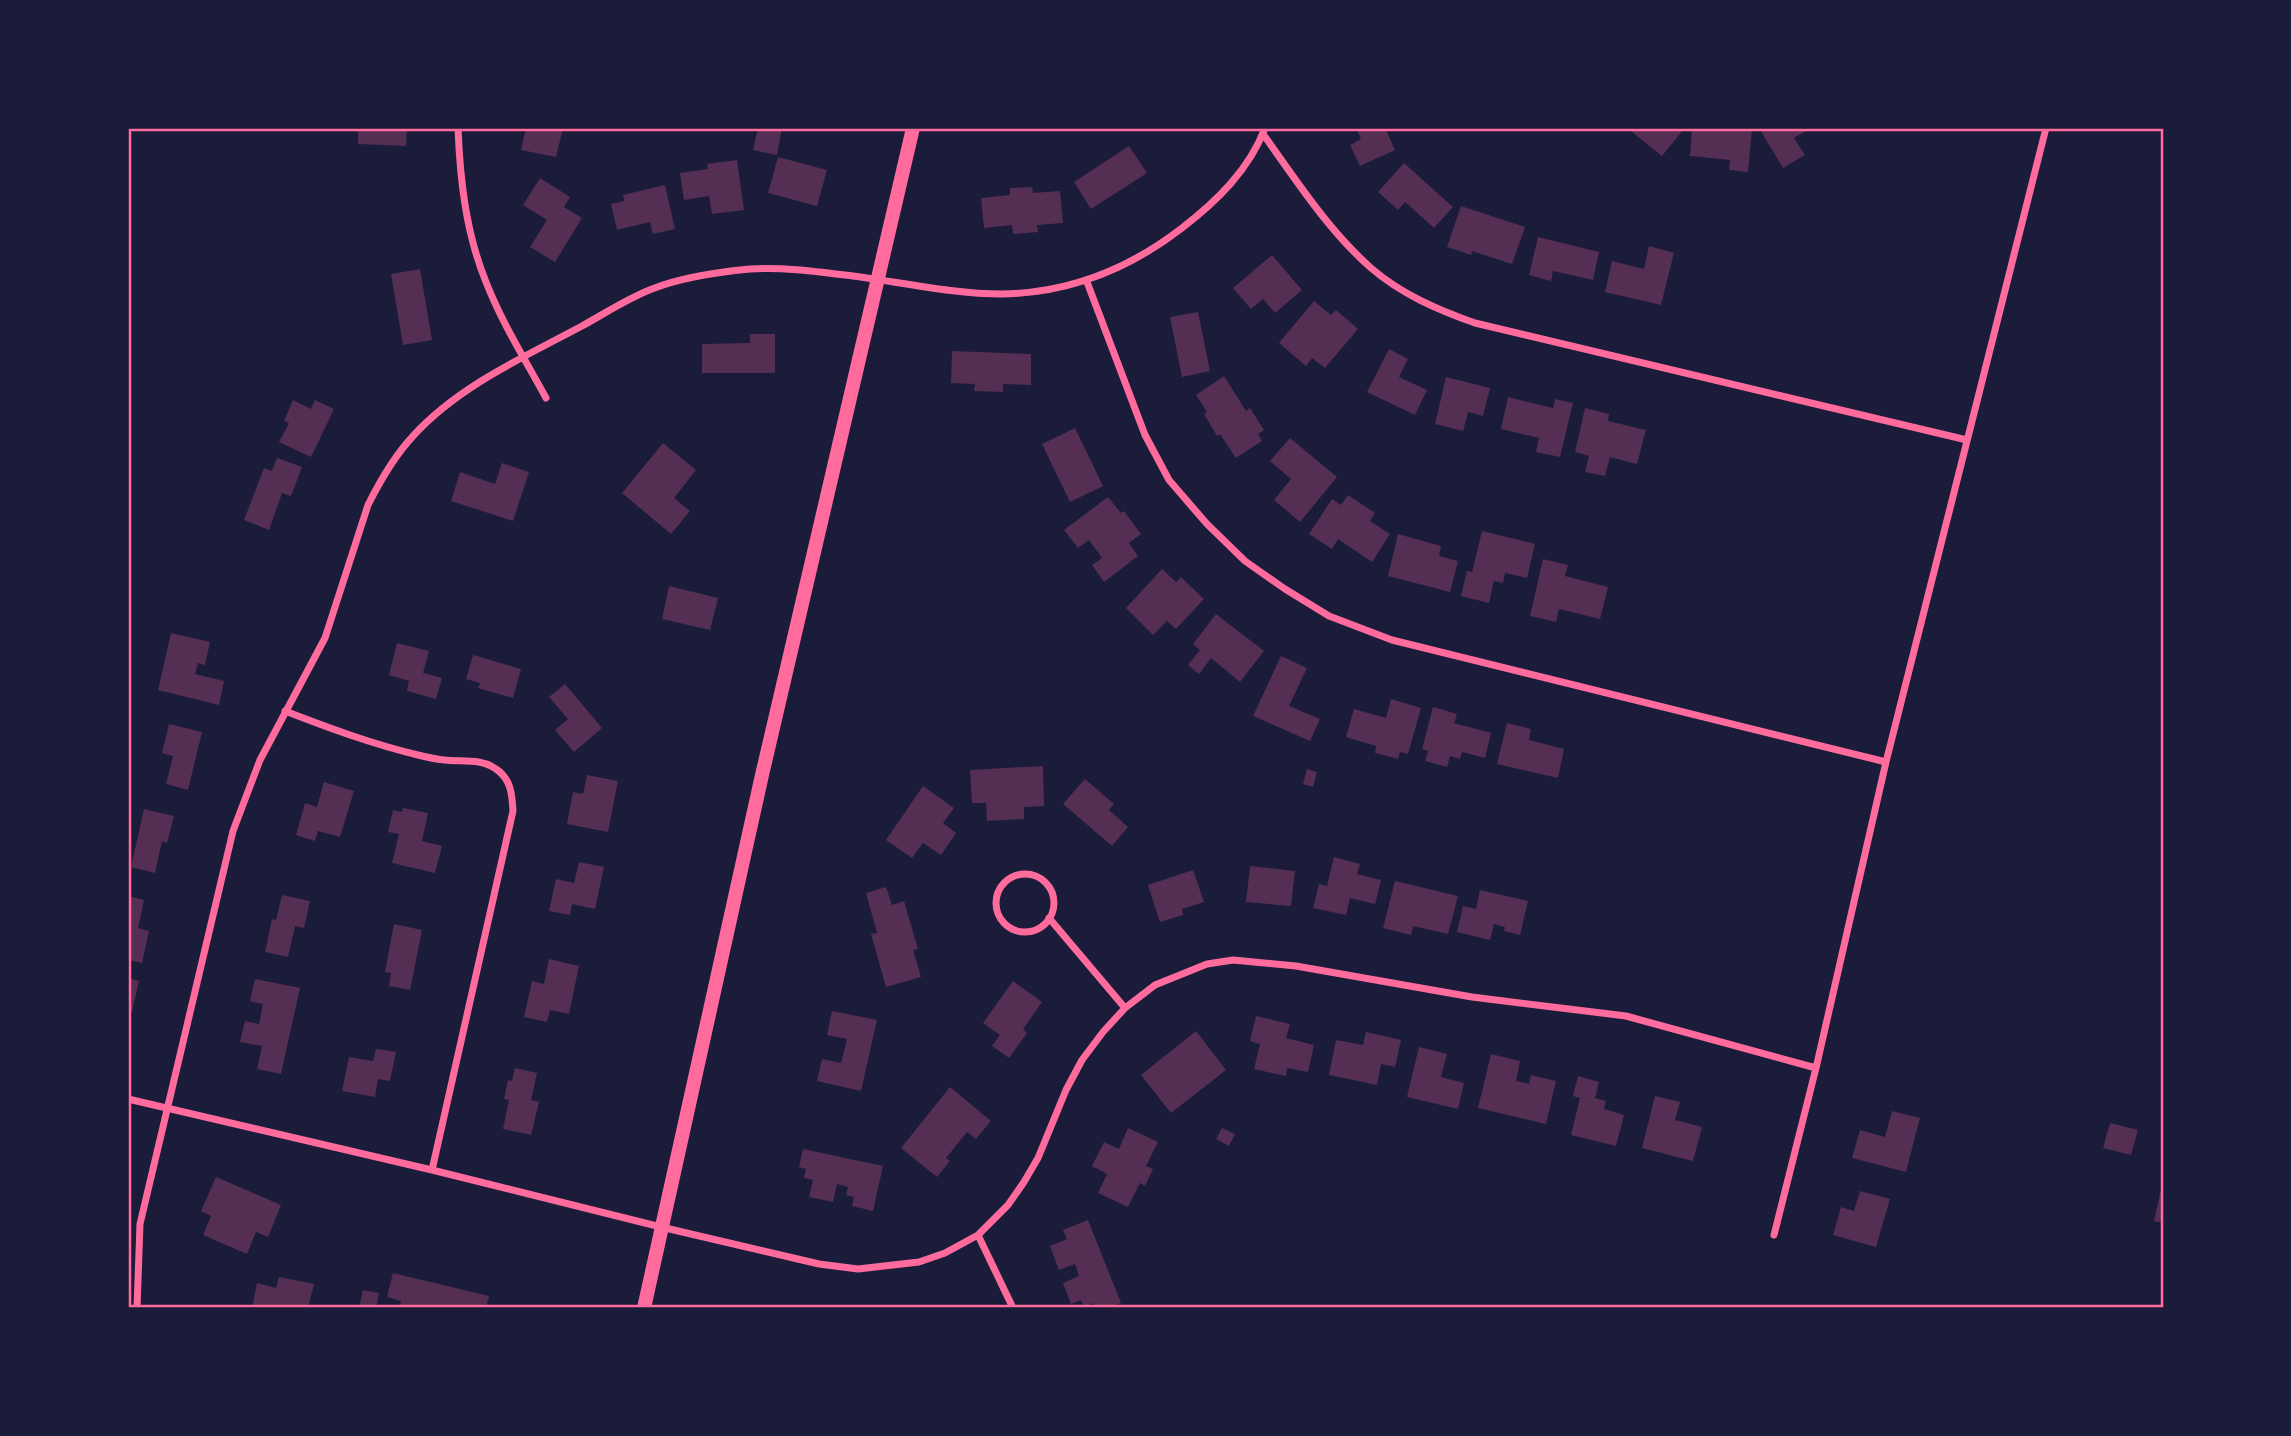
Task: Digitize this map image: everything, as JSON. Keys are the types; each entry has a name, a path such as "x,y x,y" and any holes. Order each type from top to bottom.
{"main road":[{"path":"644,1308 913,128"}],"street":[{"path":"458,128 459,169 466,216 486,282 546,398"},
{"path":"1774,1235 1816,1068 1886,762 2046,128"},
{"path":"137,1308 140,1224 233,831 260,760 326,638 368,505 413,435 449,402 524,357 651,289 701,276 751,269 796,269 1002,294 1087,282 1121,268 1162,243 1207,208 1239,176 1264,131 1317,209 1371,268 1401,290 1438,310 1488,326 1967,440"},
{"path":"1087,282 1144,435 1169,480 1207,524 1245,561 1329,616 1392,640 1886,762"},
{"path":"285,711 340,733 417,755 486,763 498,769 507,779 512,791 513,811 432,1170"},
{"path":"1027,874 1044,882 1053,899 1049,918 1043,925 1026,932 1009,927 998,913 996,904 1001,886 1017,875 1027,874"},
{"path":"1049,918 1125,1008"},
{"path":"128,1098 661,1227 819,1264 858,1269 919,1262 945,1253 978,1235 1008,1205 1024,1182 1038,1158 1066,1090 1082,1060 1103,1032 1125,1008 1155,985 1207,964 1233,960 1296,966 1472,997 1626,1016 1816,1068"},
{"path":"978,1235 1013,1308"}],"building":[{"path":"358,128 407,128 406,146 358,144"},
{"path":"526,128 563,128 556,157 521,150"},
{"path":"758,128 782,128 777,155 753,150"},
{"path":"1356,128 1385,128 1395,150 1360,166 1350,145 1361,139"},
{"path":"1627,128 1680,128 1683,130 1662,156"},
{"path":"1692,128 1752,129 1748,172 1729,170 1730,160 1690,156"},
{"path":"1759,128 1811,128 1794,138 1805,155 1783,168"},
{"path":"1129,146 1147,173 1091,209 1074,182"},
{"path":"778,157 827,170 817,206 768,193"},
{"path":"737,160 744,210 712,214 709,196 684,200 680,173 708,169 707,164"},
{"path":"1404,163 1453,207 1434,228 1405,202 1398,210 1378,192"},
{"path":"540,178 570,197 564,207 582,218 555,262 530,247 547,220 523,205"},
{"path":"665,185 675,229 653,234 650,222 617,230 611,204 624,201 623,195"},
{"path":"1032,187 1033,193 1060,191 1063,223 1037,225 1038,232 1013,234 1012,225 984,228 981,198 1010,195 1010,188"},
{"path":"1461,206 1525,227 1512,264 1472,251 1471,255 1447,247"},
{"path":"1538,237 1599,252 1593,280 1553,271 1551,281 1529,275"},
{"path":"1649,246 1674,253 1661,305 1605,292 1612,261 1644,269"},
{"path":"1272,255 1302,290 1275,313 1263,299 1251,309 1233,288"},
{"path":"420,269 432,340 403,345 391,274"},
{"path":"1314,301 1331,315 1336,310 1358,329 1325,368 1312,358 1306,366 1279,343"},
{"path":"1198,312 1210,371 1182,377 1170,317"},
{"path":"750,334 775,334 775,373 702,373 702,344 750,343"},
{"path":"1389,349 1408,359 1399,377 1427,390 1415,415 1367,392"},
{"path":"952,351 1031,354 1031,385 1003,384 1003,392 974,391 975,384 951,383"},
{"path":"1224,376 1246,411 1250,408 1264,430 1258,434 1262,441 1236,458 1220,434 1217,436 1196,395"},
{"path":"1446,377 1490,388 1483,416 1468,412 1463,431 1435,424"},
{"path":"1508,397 1553,408 1555,399 1573,403 1560,457 1536,452 1539,438 1501,429"},
{"path":"293,400 311,409 315,400 334,409 311,457 279,442 289,423 284,421"},
{"path":"1585,408 1609,414 1608,421 1646,430 1637,464 1610,457 1605,476 1585,472 1589,456 1575,452"},
{"path":"1075,428 1103,486 1070,502 1042,444"},
{"path":"1290,438 1337,477 1300,522 1274,500 1291,479 1270,461"},
{"path":"663,443 696,470 674,498 690,511 671,534 622,493"},
{"path":"277,458 302,467 291,496 282,493 269,530 244,520 264,468 272,471"},
{"path":"502,463 529,472 513,521 451,501 460,472 495,484"},
{"path":"1348,495 1375,513 1370,521 1390,534 1372,562 1338,539 1332,549 1309,534 1332,499 1341,505"},
{"path":"1108,497 1121,513 1124,511 1141,534 1129,543 1138,556 1104,582 1092,565 1102,558 1089,540 1078,548 1064,530"},
{"path":"1482,531 1535,544 1527,578 1505,573 1503,583 1494,581 1489,603 1461,596 1467,571 1472,572"},
{"path":"1398,534 1441,546 1439,556 1458,561 1450,592 1388,576"},
{"path":"1543,559 1568,565 1565,576 1608,587 1600,619 1559,609 1556,622 1530,616"},
{"path":"1162,569 1176,582 1181,577 1204,599 1176,629 1167,621 1153,635 1126,608"},
{"path":"669,586 718,598 710,630 662,619"},
{"path":"1216,614 1264,651 1240,682 1211,658 1199,674 1188,665 1200,650 1193,644"},
{"path":"171,633 210,642 205,665 198,663 195,674 224,681 219,705 158,690"},
{"path":"397,643 429,651 423,673 442,678 436,699 407,691 409,681 389,675"},
{"path":"473,655 521,669 513,698 478,688 480,683 466,679"},
{"path":"1281,656 1307,668 1289,706 1320,719 1310,741 1253,716"},
{"path":"565,684 602,728 574,752 555,730 568,719 549,697"},
{"path":"1391,699 1421,708 1408,754 1400,752 1398,759 1375,753 1376,746 1346,737 1354,709 1386,718"},
{"path":"1433,707 1457,714 1454,723 1491,733 1485,758 1462,752 1460,759 1450,756 1447,767 1425,761 1428,751 1422,749"},
{"path":"1507,723 1531,729 1529,740 1564,749 1558,778 1497,764"},
{"path":"169,724 202,732 188,790 166,784 173,756 162,753"},
{"path":"1043,766 1044,806 1024,807 1024,819 987,821 986,803 972,803 970,770"},
{"path":"1307,769 1317,772 1313,787 1303,784"},
{"path":"587,775 618,781 608,832 567,824 573,792 583,794"},
{"path":"1085,779 1114,804 1109,810 1128,827 1112,846 1063,804"},
{"path":"324,782 354,791 340,837 318,831 315,841 296,835 305,803 317,807"},
{"path":"923,786 954,808 943,823 956,833 941,855 923,843 912,858 886,840"},
{"path":"403,808 428,813 422,841 442,846 435,873 392,863 399,834 388,832 393,810 402,812"},
{"path":"144,809 174,816 167,843 162,841 155,873 131,867"},
{"path":"1334,857 1360,864 1357,874 1381,880 1375,904 1350,898 1346,915 1313,908 1319,884 1327,886"},
{"path":"579,862 604,867 595,909 572,904 570,915 549,911 556,879 574,883"},
{"path":"1250,866 1295,871 1291,906 1246,902"},
{"path":"1193,870 1204,902 1182,909 1183,915 1160,922 1148,885"},
{"path":"1395,881 1458,896 1448,934 1413,926 1411,935 1383,928"},
{"path":"886,887 892,905 904,901 918,949 913,950 921,977 886,987 871,934 877,933 866,893"},
{"path":"1480,890 1528,901 1520,935 1504,931 1505,927 1494,924 1490,940 1457,932 1463,906 1476,909"},
{"path":"282,895 310,901 304,928 295,926 288,957 265,952 272,919 276,920"},
{"path":"128,896 144,900 138,928 149,931 142,963 128,960"},
{"path":"394,924 422,930 410,990 389,986 391,973 385,972"},
{"path":"549,959 579,966 569,1014 550,1010 547,1022 524,1017 532,981 544,984"},
{"path":"128,978 139,981 132,1012 128,1011"},
{"path":"255,979 300,988 281,1074 257,1069 262,1046 240,1042 245,1021 259,1024 263,1004 250,1001"},
{"path":"1013,981 1042,1002 1023,1029 1027,1033 1009,1058 992,1046 1000,1035 983,1023"},
{"path":"832,1011 877,1020 861,1091 817,1081 822,1059 841,1063 847,1039 827,1035"},
{"path":"1256,1016 1290,1024 1286,1038 1314,1045 1308,1072 1287,1068 1286,1076 1254,1069 1260,1044 1250,1041"},
{"path":"1196,1031 1226,1070 1171,1113 1141,1075"},
{"path":"1366,1032 1401,1040 1395,1067 1381,1064 1377,1085 1329,1075 1336,1040 1363,1045"},
{"path":"1419,1047 1447,1054 1441,1077 1464,1083 1458,1109 1407,1097"},
{"path":"376,1049 396,1052 390,1081 378,1079 375,1097 342,1091 349,1057 373,1061"},
{"path":"1491,1054 1520,1061 1516,1081 1529,1084 1531,1075 1556,1081 1546,1124 1478,1108"},
{"path":"515,1068 537,1073 531,1100 539,1102 531,1135 503,1129 509,1100 504,1099 508,1080 512,1081"},
{"path":"1578,1076 1599,1082 1595,1098 1606,1101 1604,1109 1624,1115 1616,1146 1571,1135 1580,1098 1573,1096"},
{"path":"950,1087 991,1121 976,1139 967,1132 946,1158 950,1161 937,1177 901,1148"},
{"path":"1655,1096 1680,1102 1675,1120 1702,1127 1693,1161 1642,1148"},
{"path":"1892,1111 1920,1118 1906,1172 1852,1158 1860,1130 1885,1137"},
{"path":"2110,1123 2138,1130 2131,1155 2103,1148"},
{"path":"1128,1128 1158,1142 1146,1166 1153,1169 1145,1186 1140,1183 1128,1207 1098,1193 1107,1174 1092,1166 1104,1142 1119,1149"},
{"path":"1222,1128 1235,1134 1229,1146 1216,1139"},
{"path":"803,1149 883,1166 873,1211 852,1206 854,1197 846,1195 848,1187 837,1184 833,1202 809,1197 813,1180 804,1178 806,1169 799,1167"},
{"path":"216,1177 281,1205 268,1237 256,1232 247,1254 203,1235 211,1216 201,1211"},
{"path":"2163,1186 2163,1223 2154,1221"},
{"path":"1860,1191 1890,1199 1876,1247 1833,1235 1841,1207 1854,1211"},
{"path":"1088,1220 1121,1303 1108,1308 1096,1308 1094,1303 1084,1307 1081,1300 1071,1304 1063,1283 1079,1276 1075,1264 1059,1270 1050,1246 1067,1239 1063,1230"},
{"path":"393,1273 489,1296 486,1308 399,1308 401,1301 387,1297"},
{"path":"279,1277 314,1284 308,1308 252,1308 257,1283 276,1288"},
{"path":"363,1290 379,1293 376,1308 359,1308"}]}
